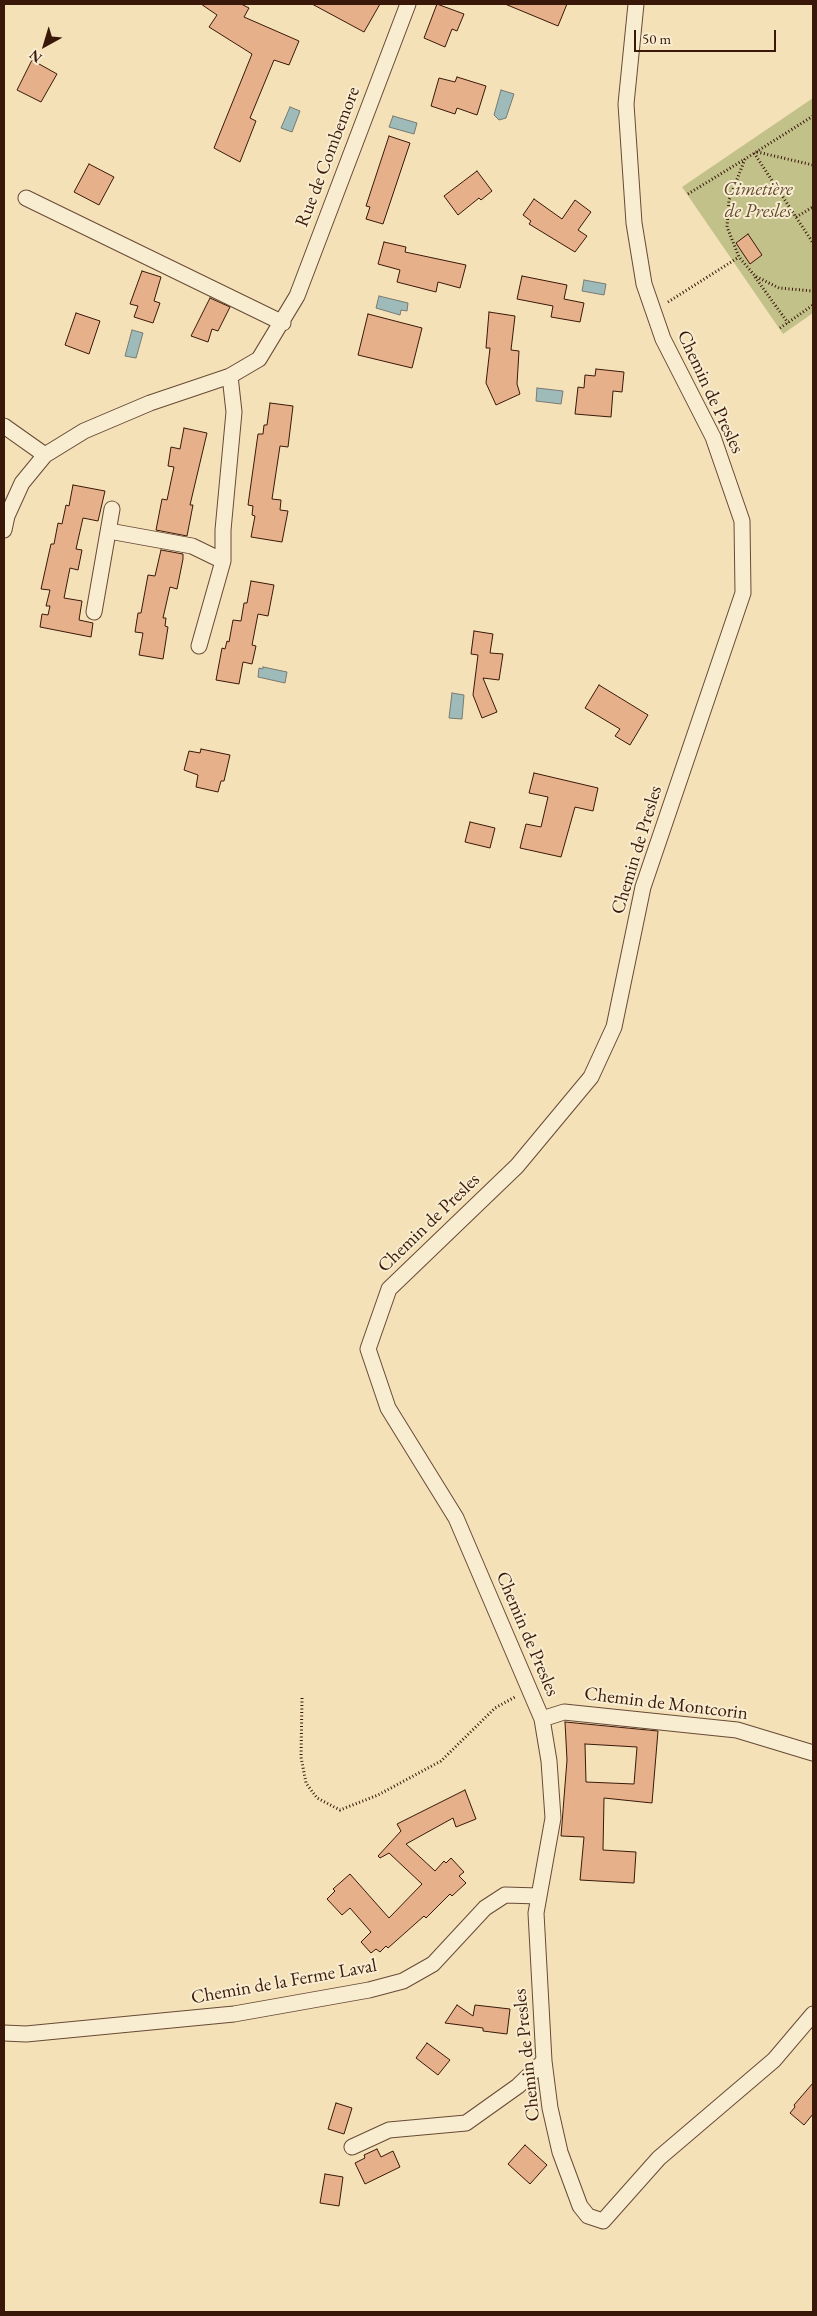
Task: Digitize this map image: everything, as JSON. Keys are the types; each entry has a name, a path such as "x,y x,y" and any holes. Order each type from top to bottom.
{"street":[{"name":"Rue de Combemore","path":"4,530 7,516 22,483 46,455 84,430 150,403 230,376 260,358 283,323 297,296 408,4"},
{"name":"Chemin de Presles","path":"636,4 626,104 634,223 644,284 663,339 713,437 742,521 743,593 642,887 614,1027 591,1077 517,1166 389,1289 368,1349 388,1408 456,1518 542,1719 550,1761 553,1818 536,1913 544,2061 550,2108 560,2152 580,2206 588,2216 603,2221 659,2158 774,2060 813,2014"},
{"path":"26,198 283,323"},
{"path":"198,646 223,561 223,530 234,412 230,376"},
{"path":"4,426 46,455"},
{"path":"94,612 112,509"},
{"path":"109,531 192,546 223,561"},
{"name":"Chemin de Montcorin","path":"542,1719 564,1712 737,1730 813,1753"},
{"name":"Chemin de la Ferme Laval","path":"4,2033 26,2034 234,2014 369,1990 403,1980 433,1964 485,1908 505,1895 539,1896"},
{"path":"352,2146 389,2130 466,2123 518,2086 544,2061"}],"path":[{"path":"688,194 733,164 756,153 813,116"},
{"path":"756,153 813,165"},
{"path":"756,153 813,243"},
{"path":"746,159 729,200 727,227 739,257 755,276 788,323"},
{"path":"796,217 813,206"},
{"path":"653,311 739,257"},
{"path":"755,276 779,288 804,292 813,291"},
{"path":"780,328 813,305"},
{"path":"302,1698 300,1757 306,1783 317,1798 340,1810 378,1795 441,1761 495,1708 529,1689"}],"green space":[{"name":"Cimetière de Presles","path":"813,98 813,313 783,334 682,187"}],"water":[{"path":"501,90 514,94 506,118 499,120 494,115"},
{"path":"290,107 300,111 292,132 281,128"},
{"path":"393,116 417,123 414,134 389,127"},
{"path":"584,280 606,284 604,295 582,291"},
{"path":"379,296 408,303 407,311 401,310 400,315 376,308"},
{"path":"132,330 143,333 136,358 125,356"},
{"path":"537,388 563,391 561,404 536,401"},
{"path":"263,667 287,672 285,683 258,677 259,668 263,669"},
{"path":"452,693 464,695 462,719 449,718"}],"building":[{"path":"201,4 241,4 249,8 244,17 299,41 289,65 274,60 250,118 256,121 240,162 214,148 252,54 209,27 217,15"},
{"path":"312,4 380,4 364,32"},
{"path":"437,4 464,14 457,31 452,29 445,47 424,38"},
{"path":"505,4 567,4 558,26"},
{"path":"32,60 57,74 41,102 17,90"},
{"path":"457,77 486,86 477,115 457,108 455,114 431,106 439,78 455,82"},
{"path":"389,136 410,143 383,224 366,219 370,207 366,206"},
{"path":"89,164 114,177 99,205 74,192"},
{"path":"477,171 492,191 481,200 479,198 458,215 444,196"},
{"path":"534,199 562,219 575,200 591,212 578,230 587,236 575,252 529,224 531,221 523,215"},
{"path":"748,234 762,255 750,264 736,243"},
{"path":"384,242 406,247 405,252 466,265 460,288 438,282 436,292 397,282 400,270 378,264"},
{"path":"142,271 161,277 154,301 160,303 153,323 134,317 138,306 130,304"},
{"path":"522,276 567,285 564,299 584,303 580,322 551,317 553,306 517,299"},
{"path":"210,298 230,307 218,331 212,329 208,342 191,336"},
{"path":"489,312 515,316 511,350 519,351 517,384 520,394 496,405 486,383 490,348 486,348"},
{"path":"76,313 100,321 89,354 65,345"},
{"path":"368,314 422,328 412,368 358,355"},
{"path":"596,369 624,372 622,392 613,391 611,417 575,414 578,387 584,388 585,375 595,376"},
{"path":"270,403 293,406 288,447 280,446 272,499 281,500 280,510 288,511 282,542 251,537 255,516 252,515 253,506 248,505 258,434 263,434 264,425 267,425"},
{"path":"184,428 207,433 190,505 193,505 187,536 156,530 162,499 167,500 174,467 168,466 171,447 180,449"},
{"path":"73,485 105,491 98,521 83,518 76,549 82,550 78,570 70,568 64,598 82,601 79,620 93,623 91,637 40,627 42,614 48,615 50,606 46,606 50,590 41,589 51,544 54,544 58,523 62,524 66,505 69,506"},
{"path":"161,550 183,554 177,589 170,587 163,618 166,618 165,626 168,627 163,659 139,655 143,633 135,632 138,613 141,613 148,575 155,576"},
{"path":"251,581 274,585 268,616 258,614 252,645 256,646 252,664 243,662 239,684 216,680 222,648 225,649 227,641 229,642 233,620 241,621"},
{"path":"474,631 493,634 490,653 503,654 499,680 483,678 497,712 482,718 473,695 478,655 471,654"},
{"path":"599,685 648,715 630,745 615,736 620,729 585,708"},
{"path":"201,749 230,755 224,781 221,781 218,792 196,787 198,775 184,770 189,751 200,753"},
{"path":"534,773 598,788 593,811 575,807 561,857 520,848 526,824 541,827 548,797 529,793"},
{"path":"470,822 495,828 490,848 465,842"},
{"path":"565,1722 658,1731 652,1803 604,1798 603,1850 636,1852 634,1883 580,1880 584,1837 561,1836 567,1760","holes":["585,1744 637,1747 634,1784 586,1782"]},
{"path":"465,1790 476,1819 456,1827 453,1818 406,1844 435,1871 444,1861 446,1863 451,1858 464,1872 459,1876 466,1883 452,1896 450,1894 426,1918 424,1916 388,1948 386,1946 380,1952 376,1949 371,1953 361,1942 371,1932 350,1908 342,1915 327,1899 335,1891 333,1889 350,1874 389,1918 422,1884 389,1853 380,1858 378,1856 401,1831 397,1824"},
{"path":"457,2005 473,2016 475,2005 510,2009 507,2034 483,2031 483,2028 445,2023"},
{"path":"427,2043 450,2060 438,2075 416,2058"},
{"path":"813,2083 813,2114 804,2125 790,2113 795,2107 794,2105"},
{"path":"336,2103 352,2108 344,2134 328,2129"},
{"path":"525,2145 547,2165 530,2184 508,2164"},
{"path":"377,2149 381,2157 393,2151 400,2167 365,2184 355,2163 365,2158 364,2155"},
{"path":"325,2174 343,2177 339,2206 320,2203"}]}
